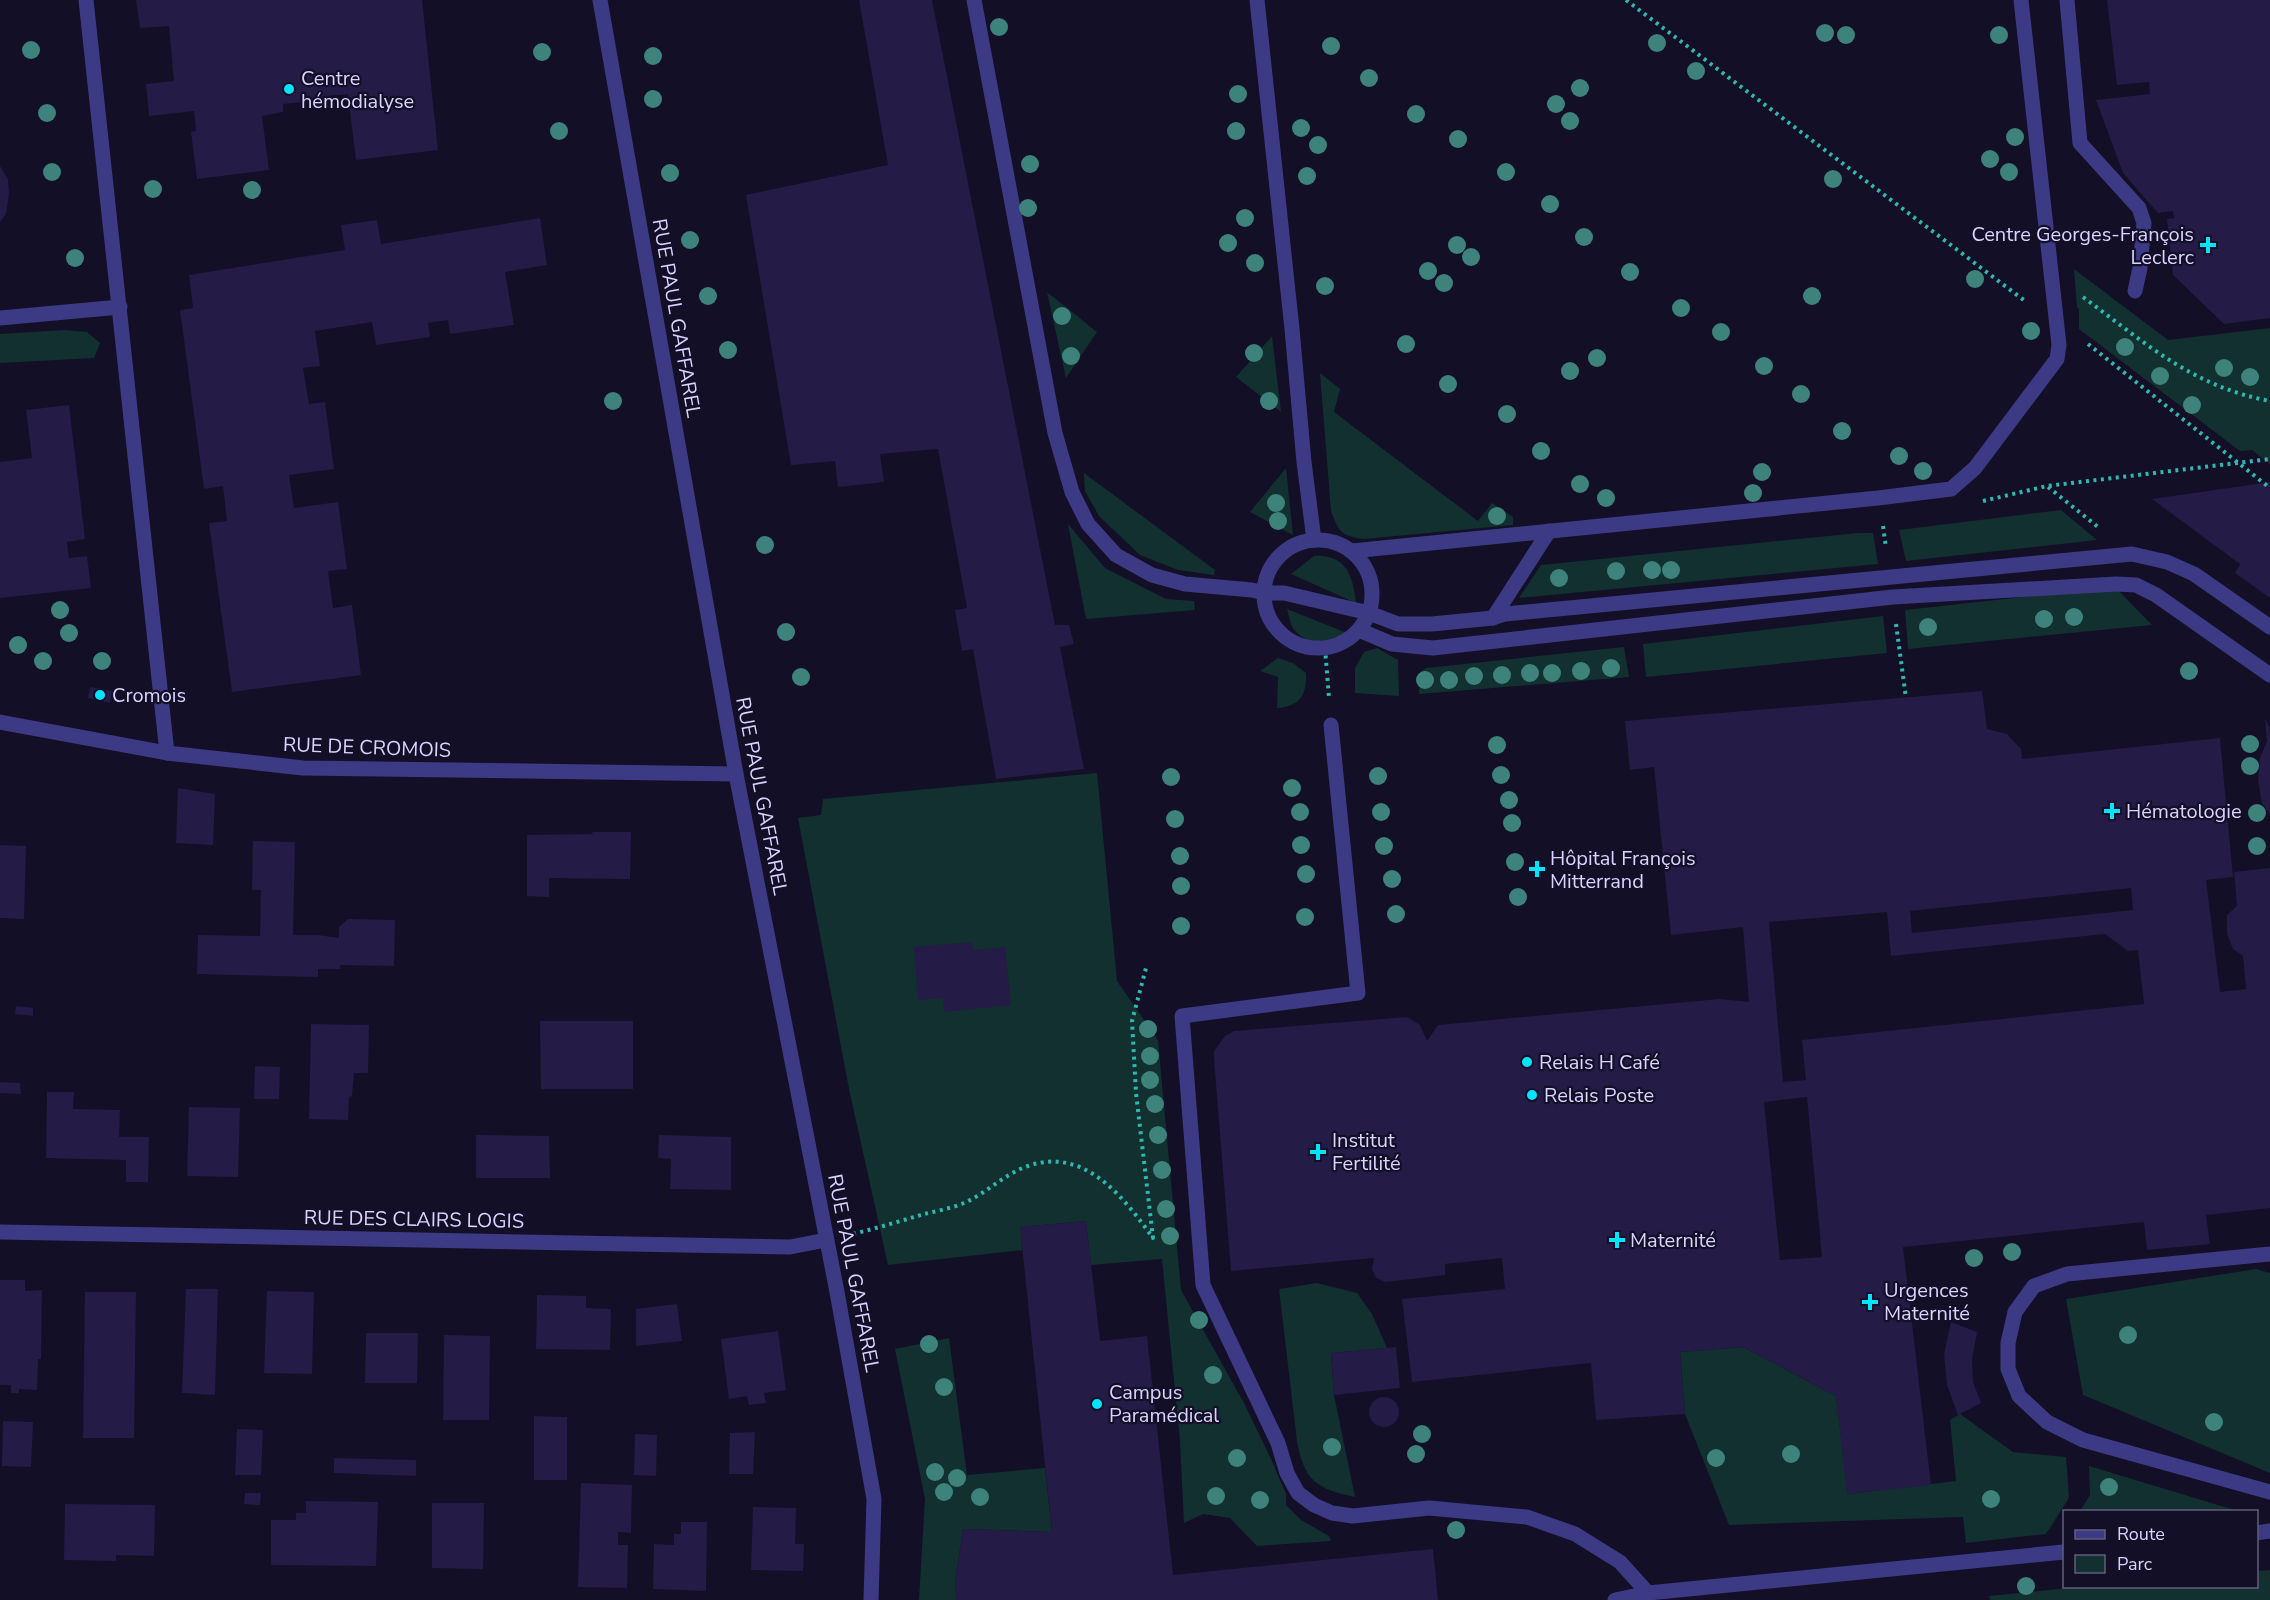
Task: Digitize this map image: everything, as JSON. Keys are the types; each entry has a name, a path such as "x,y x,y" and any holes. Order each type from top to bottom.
{"street":[{"path":"86,0 167,753"},
{"name":"RUE PAUL GAFFAREL","path":"600,0 736,774 874,1499 871,1600"},
{"path":"974,0 1055,433 1072,492 1088,524 1103,542 1116,555 1152,575 1185,584 1264,593 1284,593 1369,613 1398,624 1432,624 1493,618 1517,613 2132,554 2167,562 2194,574 2270,627"},
{"path":"1257,0 1314,540"},
{"path":"1352,551 1951,489 1975,468 2057,359 2059,345 2056,310 2021,0"},
{"path":"2067,0 2080,143 2139,208 2144,223 2140,268 2134,291"},
{"path":"0,318 120,307"},
{"path":"1493,618 1549,531"},
{"path":"1314,540 1328,540 1352,551 1363,564 1371,579 1373,596 1369,613 1359,630 1350,639 1325,648 1308,648 1292,642 1278,631 1264,604 1267,575 1274,562 1285,551 1314,540"},
{"path":"1359,630 1392,644 1433,648 1893,597 2136,585 2173,605 2270,675"},
{"name":"RUE DE CROMOIS","path":"0,722 167,753 303,768 736,774"},
{"path":"1331,725 1358,993 1182,1016 1203,1285 1278,1443 1287,1473 1298,1492 1314,1506 1332,1513 1353,1516 1429,1508 1527,1517 1584,1539 1620,1562 1648,1593"},
{"name":"RUE DES CLAIRS LOGIS","path":"0,1232 790,1247 826,1240"},
{"path":"2270,1254 2067,1274 2034,1287 2015,1312 2008,1342 2008,1369 2019,1396 2047,1422 2083,1440 2270,1492"},
{"path":"1615,1600 1648,1593 2063,1552"}],"path":[{"path":"1626,0 2038,311 2056,310"},
{"path":"2051,273 2178,367 2216,386 2251,398 2270,401"},
{"path":"2083,340 2270,488"},
{"path":"1978,502 2047,486 2270,459"},
{"path":"1898,632 1906,698"},
{"path":"1325,648 1331,725"},
{"path":"826,1240 963,1203 1029,1165 1051,1162 1070,1164 1091,1171 1129,1205 1153,1238 1136,1093 1132,1021 1146,968"}],"green space":[{"path":"2074,269 2168,340 2270,328 2270,464 2252,450 2240,451 2079,329"},
{"path":"1047,292 1097,332 1066,378"},
{"path":"65,330 87,332 100,343 94,358 0,363 0,334"},
{"path":"1272,336 1281,412 1236,377"},
{"path":"1320,373 1340,389 1334,412 1478,521 1492,503 1513,517 1513,525 1364,539 1342,532 1331,511"},
{"path":"1286,468 1293,535 1250,512"},
{"path":"1084,473 1215,570 1214,575 1178,570 1140,555 1099,516 1085,491"},
{"path":"2061,510 2097,540 1906,561 1899,530"},
{"path":"1068,524 1105,568 1166,599 1194,601 1195,610 1086,619"},
{"path":"1873,533 1878,564 1519,598 1541,565"},
{"path":"1314,556 1325,556 1341,563 1353,584 1356,603 1291,574"},
{"path":"2086,590 2118,590 2152,625 1908,649 1905,610"},
{"path":"1287,609 1347,633 1318,641 1305,638 1298,634 1292,626"},
{"path":"1883,616 1887,653 1646,677 1643,644"},
{"path":"1624,647 1629,677 1419,694 1420,672 1426,668"},
{"path":"1377,648 1398,660 1399,696 1355,693 1355,668 1364,652"},
{"path":"1278,658 1293,663 1306,673 1306,681 1303,693 1297,702 1277,708 1278,677 1260,671"},
{"path":"1097,773 1117,981 1158,1040 1181,1290 1245,1405 1286,1494 1286,1505 1301,1520 1329,1536 1331,1541 1257,1546 1230,1518 1203,1514 1184,1523 1180,1441 1162,1259 1091,1265 1086,1221 1021,1227 1022,1250 888,1265 849,1089 798,818 821,815 823,799"},
{"path":"2256,1269 2270,1273 2270,1473 2083,1395 2066,1299"},
{"path":"1317,1283 1357,1293 1372,1314 1387,1348 1331,1353 1334,1395 1355,1497 1331,1490 1314,1481 1304,1466 1297,1441 1279,1289"},
{"path":"949,1338 967,1475 1045,1468 1052,1532 963,1529 955,1583 957,1600 919,1600 925,1499 895,1349"},
{"path":"1743,1347 1836,1396 1848,1494 1956,1481 1950,1420 1960,1414 2013,1452 2066,1457 2069,1498 2046,1534 1966,1543 1963,1517 1729,1525 1685,1414 1680,1352"},
{"path":"2089,1466 2235,1510 2081,1510 2090,1495"},
{"path":"2270,1570 2270,1600 1990,1600 1989,1596 2068,1588 2258,1588 2258,1571"}],"building":[{"name":"Centre hémodialyse","path":"136,0 422,0 438,150 356,160 348,94 327,96 327,100 283,104 283,112 262,116 269,170 197,179 191,132 196,131 194,111 149,116 146,84 174,81 169,26 140,28"},
{"path":"859,0 932,0 1055,625 1069,625 1074,644 1060,647 1084,769 996,779 973,649 962,651 955,610 967,608 938,449 880,454 884,482 838,487 835,461 791,465 746,195 888,165"},
{"name":"Centre Georges-François Leclerc","path":"2107,0 2270,0 2270,318 2224,324 2173,275 2167,219 2174,218 2173,211 2158,213 2123,173 2096,100 2150,94 2149,82 2117,85"},
{"path":"0,166 8,179 9,194 6,214 0,222"},
{"path":"540,218 547,265 505,272 514,325 450,334 448,320 428,323 430,337 376,345 372,322 315,331 320,366 303,368 309,404 325,402 334,469 289,475 294,508 338,502 347,569 328,571 333,608 352,605 361,675 232,692 209,523 227,521 223,486 204,489 180,310 193,308 189,275 345,250 341,225 377,220 381,244"},
{"path":"69,405 85,539 67,542 69,558 87,556 91,588 0,598 0,462 32,458 26,410"},
{"path":"2270,482 2270,598 2235,573 2240,564 2152,499"},
{"name":"Cromois","path":"90,687 112,691 110,703 88,698"},
{"path":"1982,691 1987,729 2007,734 2021,749 2022,759 2220,738 2233,877 2206,880 2220,992 2246,989 2243,956 2233,949 2227,934 2227,915 2237,906 2234,872 2270,868 2270,1208 2206,1215 2210,1244 2147,1250 2144,1222 1903,1247 1931,1485 1847,1494 1836,1396 1743,1347 1680,1352 1685,1414 1596,1420 1591,1363 1412,1382 1402,1299 1505,1289 1502,1258 1445,1264 1445,1275 1385,1282 1376,1278 1372,1269 1374,1258 1231,1271 1214,1051 1225,1036 1234,1031 1407,1017 1420,1025 1427,1041 1438,1025 1719,999 1749,1002 1743,927 1671,935 1654,767 1630,770 1625,721","holes":["2131,888 2133,910 1912,933 1910,911","1887,912 1891,956 2105,934 2128,951 2138,950 2144,1004 1802,1040 1806,1080 1783,1082 1769,922","1807,1097 1822,1257 1780,1260 1764,1102"]},
{"path":"2265,719 2270,728 2270,814 2262,803 2258,781 2260,758 2267,741"},
{"path":"178,788 215,794 213,845 176,843"},
{"path":"592,832 631,832 630,879 549,878 549,897 527,896 527,835 593,834"},
{"path":"253,841 295,842 293,935 339,938 339,927 348,919 395,920 394,966 340,965 340,969 318,969 318,977 197,974 198,935 260,936 261,890 252,890"},
{"path":"0,845 26,846 24,919 0,918"},
{"path":"972,942 973,950 1005,947 1011,1005 944,1012 943,998 918,1000 914,947"},
{"path":"16,1006 33,1008 33,1016 15,1014"},
{"path":"540,1021 633,1021 633,1089 541,1089"},
{"path":"311,1024 369,1025 368,1073 354,1073 352,1096 349,1097 348,1120 309,1119"},
{"path":"255,1066 280,1067 279,1099 254,1099"},
{"path":"0,1082 20,1083 21,1094 0,1093"},
{"path":"47,1092 74,1092 73,1109 120,1110 119,1137 149,1137 148,1182 126,1182 126,1160 46,1158"},
{"path":"189,1107 240,1108 238,1177 187,1176"},
{"path":"476,1135 549,1136 550,1178 476,1178"},
{"path":"659,1135 731,1137 731,1190 670,1189 671,1159 658,1158"},
{"name":"Campus Paramédical","path":"1086,1221 1100,1341 1147,1336 1173,1575 1433,1549 1438,1600 957,1600 955,1583 963,1529 1052,1532 1020,1227"},
{"path":"0,1280 25,1280 25,1291 42,1290 41,1359 38,1359 37,1390 19,1389 19,1393 11,1393 11,1385 0,1385"},
{"path":"186,1289 218,1289 215,1395 182,1393"},
{"path":"267,1291 314,1292 312,1374 264,1373"},
{"path":"85,1292 136,1292 134,1438 83,1438"},
{"path":"537,1295 586,1296 586,1308 611,1309 610,1350 536,1349"},
{"path":"677,1304 682,1341 636,1346 636,1309"},
{"path":"1951,1322 1977,1332 1972,1360 1973,1382 1981,1403 1958,1415 1947,1385 1944,1354"},
{"path":"778,1331 786,1390 764,1393 766,1403 749,1405 747,1396 729,1399 721,1339"},
{"path":"366,1333 418,1333 417,1383 365,1383"},
{"path":"444,1335 490,1336 489,1420 443,1420"},
{"path":"1396,1347 1400,1388 1334,1395 1331,1353"},
{"path":"1384,1397 1390,1398 1398,1406 1398,1418 1390,1426 1384,1427 1378,1426 1370,1418 1369,1412 1370,1406 1378,1398"},
{"path":"534,1416 567,1417 567,1480 534,1480"},
{"path":"3,1421 33,1422 31,1467 2,1466"},
{"path":"237,1429 263,1430 261,1475 235,1475"},
{"path":"755,1432 753,1474 729,1474 730,1433"},
{"path":"635,1434 657,1435 656,1476 634,1475"},
{"path":"334,1458 416,1460 416,1476 334,1473"},
{"path":"581,1483 632,1485 631,1533 618,1532 618,1545 628,1545 627,1588 578,1587"},
{"path":"245,1493 261,1493 260,1505 244,1504"},
{"path":"306,1501 378,1502 376,1566 271,1565 271,1520 296,1520 296,1513 306,1513"},
{"path":"432,1503 484,1503 483,1569 432,1568"},
{"path":"65,1504 155,1505 154,1556 116,1555 116,1561 64,1560"},
{"path":"753,1507 796,1508 795,1544 804,1544 803,1571 751,1570"},
{"path":"681,1522 707,1522 706,1591 653,1589 654,1544 674,1545 674,1534 681,1534"}],"place":[{"name":"Centre hémodialyse","path":"289,89"},
{"name":"Centre Georges-François Leclerc","path":"2208,245"},
{"name":"Cromois","path":"100,695"},
{"name":"Hématologie","path":"2112,811"},
{"name":"Hôpital François Mitterrand","path":"1537,869"},
{"name":"Relais H Café","path":"1527,1062"},
{"name":"Relais Poste","path":"1532,1095"},
{"name":"Institut Fertilité","path":"1318,1152"},
{"name":"Maternité","path":"1617,1240"},
{"name":"Urgences Maternité","path":"1870,1302"},
{"name":"Campus Paramédical","path":"1097,1404"}]}
